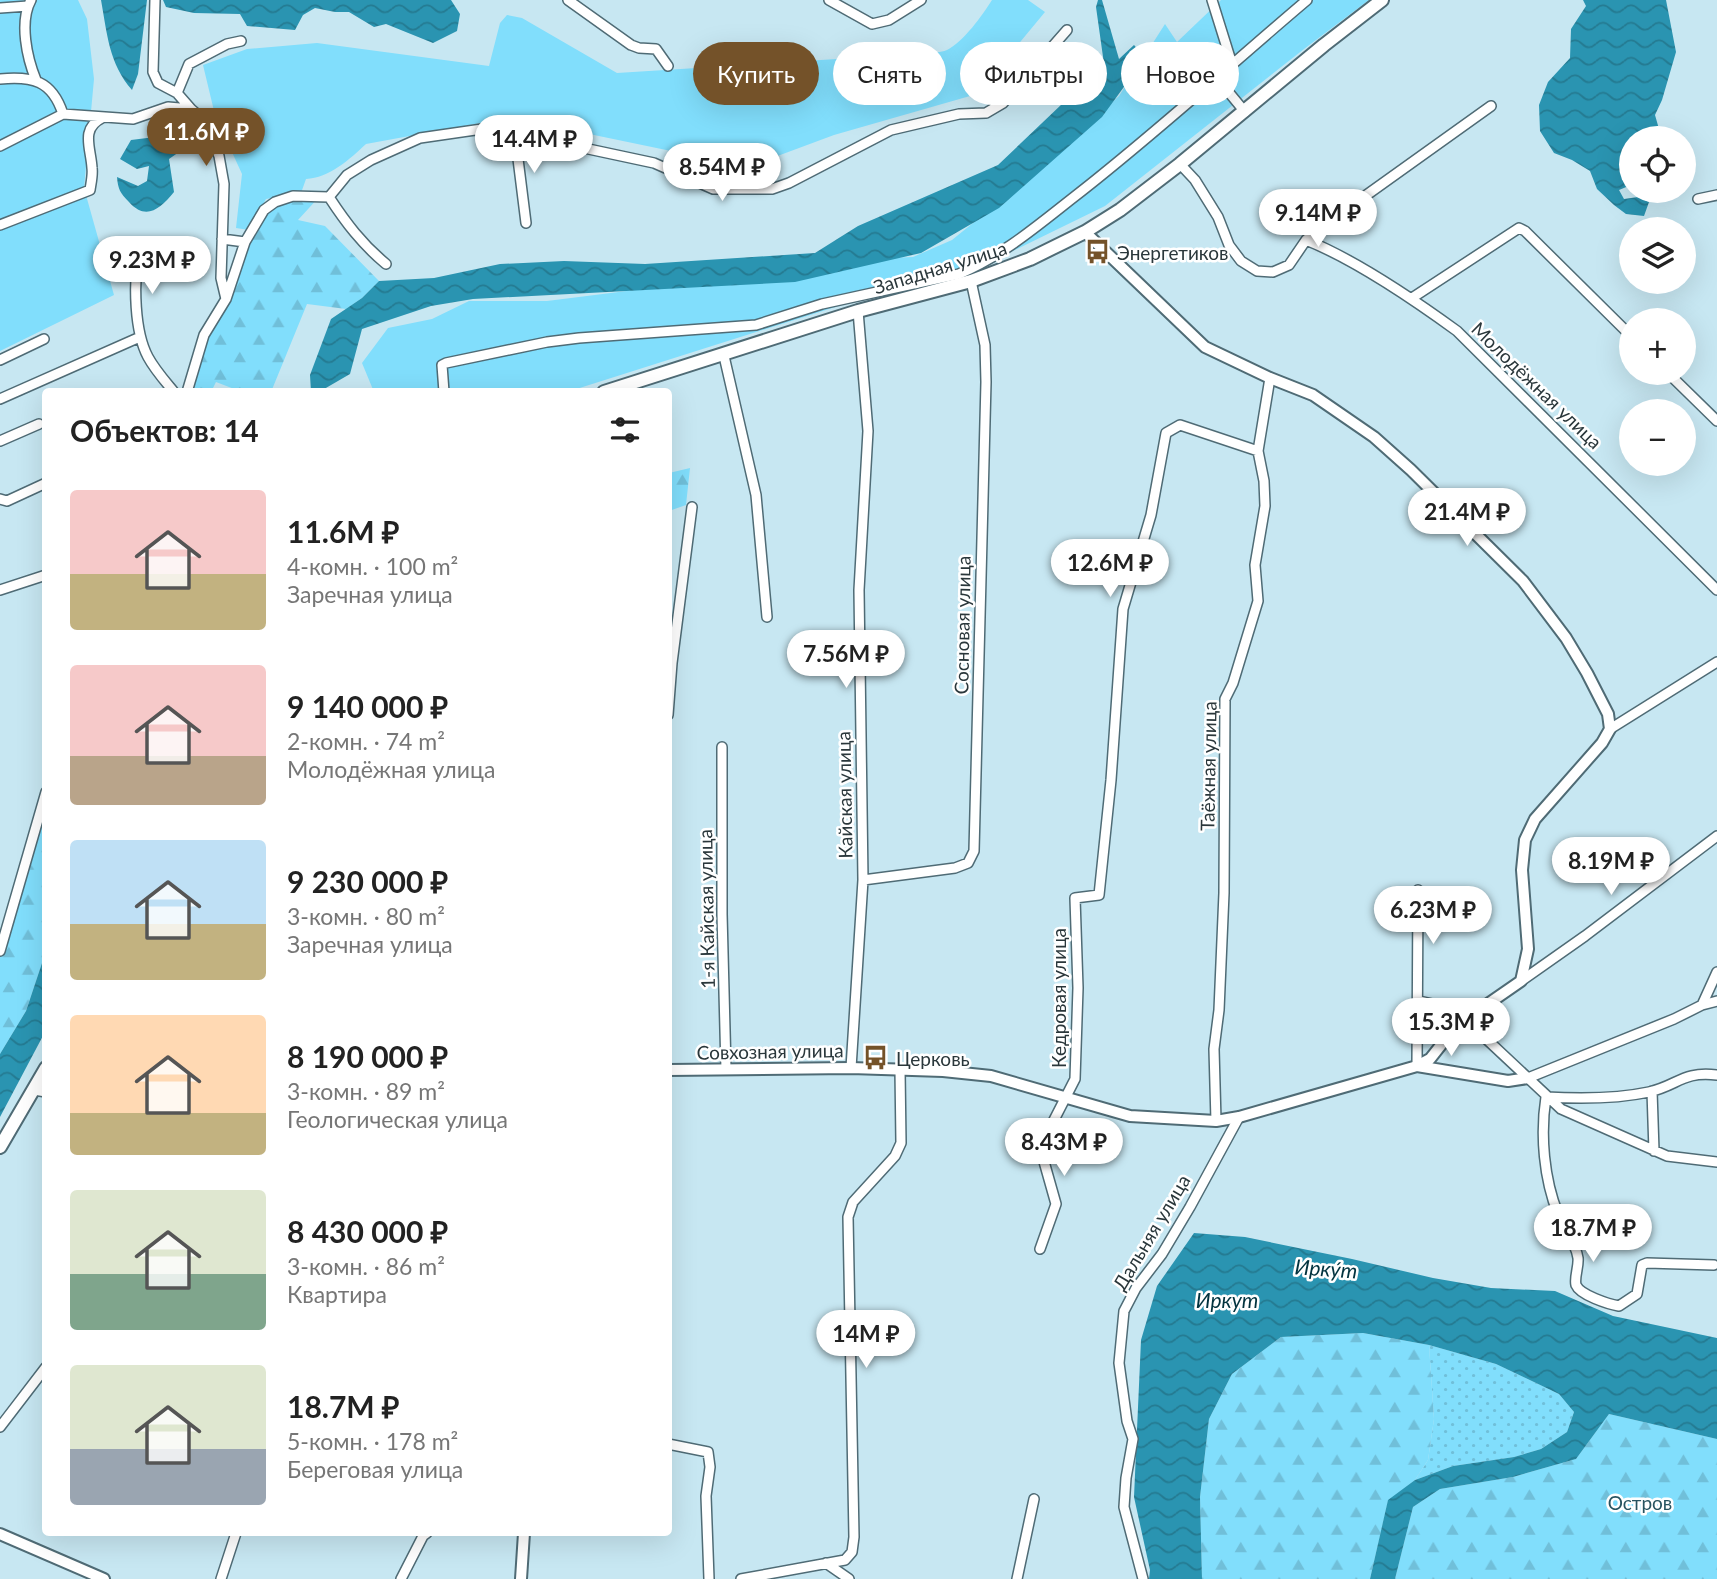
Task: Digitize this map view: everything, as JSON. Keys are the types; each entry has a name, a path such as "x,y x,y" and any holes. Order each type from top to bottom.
{"main road":[{"name":"Западная улица","path":"617,388 858,311 971,281 1030,259 1085,232 1180,164 1382,0"},
{"path":"0,1147 40,1091"}],"street":[{"path":"155,0 153,72 158,83 177,93 205,121 219,156 224,184 221,278 226,299"},
{"path":"568,0 631,45 656,49 668,65"},
{"path":"829,0 872,24 889,20 921,0"},
{"path":"1212,0 1224,42"},
{"path":"1239,57 1307,0"},
{"path":"0,8 29,3"},
{"path":"29,3 24,15 31,68 36,80"},
{"path":"329,197 347,175 371,160 420,138 489,128 517,130 551,141 653,163 713,189 772,189 789,183 891,130 959,114 986,113 1003,103 1067,30"},
{"path":"177,93 189,64 227,44 242,41"},
{"path":"0,79 26,77 36,80 56,99 63,114"},
{"path":"443,388 441,372 442,365 446,363 568,339 756,325 822,304 959,274 992,259 1020,239 1104,174 1185,105"},
{"path":"1239,105 1245,112"},
{"path":"1180,164 1195,180 1218,217 1229,245 1241,261 1257,271 1273,272 1289,265 1306,240 1491,106"},
{"path":"0,146 63,114 134,119 168,107 191,108"},
{"path":"0,225 90,190 93,169 87,134 96,121 102,118"},
{"path":"517,130 526,222"},
{"path":"1698,199 1717,195"},
{"path":"188,388 204,335 226,299 245,242 264,210 275,202 293,196 329,197"},
{"path":"329,197 360,241 387,264"},
{"path":"1412,298 1519,228 1619,324"},
{"path":"1085,232 1205,347 1312,395 1374,437 1411,470 1523,582 1566,638 1599,695 1608,715 1610,729"},
{"path":"222,239 245,242"},
{"name":"Молодёжная улица","path":"1306,240 1412,298 1457,331 1717,590"},
{"path":"138,255 135,274 140,337 147,356 171,388"},
{"name":"Сосновая улица","path":"863,880 955,868 968,863 974,851 986,382 985,345 971,281"},
{"name":"Кайская улица","path":"850,1068 863,880 859,590 868,431 858,311"},
{"path":"0,399 140,337"},
{"path":"0,360 44,339"},
{"path":"724,356 756,495 767,617"},
{"name":"Таёжная улица","path":"1216,1121 1214,1049 1219,1010 1224,904 1225,699 1233,683 1258,601 1255,565 1265,506 1264,481 1258,451 1270,378"},
{"path":"1680,385 1717,421"},
{"path":"0,442 39,424"},
{"name":"Кедровая улица","path":"1040,1249 1056,1204 1043,1158 1054,1121 1075,1079 1078,988 1075,898 1099,895 1111,780 1123,610 1151,515 1166,433 1180,425 1258,451"},
{"path":"2,502 42,485"},
{"path":"672,663 692,507"},
{"path":"0,590 42,576"},
{"path":"1521,981 1528,949 1522,870 1525,840 1535,819 1592,757 1610,729 1717,662"},
{"name":"1-я Кайская улица","path":"722,747 726,1069"},
{"path":"0,951 42,806"},
{"path":"1417,1066 1430,1059 1456,1026 1465,1019 1585,936 1717,835"},
{"path":"1417,1066 1418,890"},
{"path":"1702,1005 1717,972"},
{"path":"1419,1001 1446,1007 1465,1019 1561,1110 1667,1156 1717,1162"},
{"path":"1528,1078 1717,1001"},
{"name":"Совхозная улица","path":"672,1070 850,1068 943,1071 991,1076 1130,1116 1216,1121 1239,1117 1417,1066 1508,1082 1528,1078"},
{"path":"741,1579 776,1576 845,1560 852,1552 854,1537 848,1217 853,1202 895,1156 901,1143 900,1070"},
{"path":"1546,1097 1576,1099 1652,1091 1692,1074 1717,1075"},
{"path":"1652,1091 1654,1151"},
{"path":"1546,1097 1543,1115 1547,1177 1557,1213 1578,1256 1578,1288 1605,1303 1619,1306 1637,1294 1642,1265 1714,1265"},
{"name":"Дальняя улица","path":"1143,1579 1124,1507 1133,1439 1127,1421 1119,1363 1124,1311 1136,1288 1190,1207 1239,1117"},
{"path":"0,1427 42,1372"},
{"path":"672,1445 708,1452 710,1467 706,1496 709,1579"},
{"path":"1017,1579 1034,1499"},
{"path":"0,1534 104,1579"},
{"path":"220,1579 235,1536"},
{"path":"401,1579 423,1536"},
{"path":"521,1579 524,1536"},
{"path":"827,1563 849,1579"}],"green space":[{"path":"0,0 78,0 87,19 94,79 84,188 114,295 0,351"},
{"path":"992,0 1028,0 1045,12 1020,42 960,42 960,99 946,103 946,50 960,41"},
{"path":"1221,0 1369,0 1239,100 1239,42 1177,42"},
{"path":"507,15 522,18 617,73 693,68 693,105 819,105 819,60 833,59 833,105 939,105 834,135 748,167 570,130 502,119 366,144 331,171 306,179 301,193 266,199 249,230 236,228 242,174 215,115 203,65 247,49 317,43 489,66 500,23"},
{"path":"1165,24 1177,42 1154,42"},
{"path":"1121,93 1121,105 1233,105 1105,206 974,270 870,296 580,388 372,388 362,363 388,328 432,319 469,301 547,301 913,257 952,240 1042,167"},
{"path":"320,196 298,220 325,226 379,281 346,309 307,304 273,388 232,388 216,382 213,388 188,388 204,335 225,299 245,242 275,202"},
{"path":"690,468 686,505 672,510 672,472"},
{"path":"42,803 42,963 26,1011 0,1054 0,951"},
{"path":"1363,1333 1429,1345 1434,1419 1428,1460 1415,1480 1388,1501 1370,1579 1202,1579 1200,1497 1209,1419 1232,1374 1281,1337"},
{"path":"1429,1345 1496,1364 1559,1394 1574,1412 1567,1432 1541,1449 1514,1457 1453,1466 1415,1480 1428,1460 1434,1419"},
{"name":"Остров","path":"1609,1414 1717,1439 1717,1579 1395,1579 1413,1507 1440,1489 1513,1477 1576,1459"}],"water":[{"path":"101,0 147,0 138,74 132,90 114,59"},
{"path":"163,0 451,0 460,14 457,31 433,43 386,24 374,27 349,12 315,8 303,15 295,30 247,26 240,14 194,13 166,7"},
{"path":"1098,0 1102,0 1119,59 1121,57 1121,91 1102,117 999,208 921,253 795,282 473,299 431,306 362,329 350,374 326,388 311,388 310,375 331,319 362,298 379,281 434,278 500,264 564,261 645,264 815,253 858,226 998,165 1061,105 1107,105 1107,42 1101,42 1096,7"},
{"path":"1583,0 1666,0 1676,52 1655,115 1658,126 1619,126 1619,203 1649,203 1644,216 1626,214 1614,205 1597,189 1590,171 1554,153 1540,131 1539,105 1548,82 1570,58 1571,29 1586,6"},
{"path":"155,137 178,141 179,152 169,159 174,192 158,208 147,212 135,208 126,199 119,188 117,177 138,186 147,181 149,166 137,169 120,159 131,140"},
{"path":"42,963 42,1038 0,1117 0,1054 26,1011"},
{"name":"Иркут","path":"1194,1233 1245,1237 1491,1288 1555,1291 1613,1316 1717,1338 1717,1439 1609,1414 1576,1459 1513,1477 1440,1489 1413,1507 1395,1579 1370,1579 1388,1500 1415,1480 1453,1466 1514,1457 1541,1449 1567,1432 1574,1412 1559,1394 1496,1364 1429,1345 1363,1333 1281,1337 1232,1374 1209,1419 1200,1497 1202,1579 1149,1579 1150,1570 1134,1497 1141,1340 1157,1286"}],"place":[{"name":"Энергетиков","path":"1097,252"},
{"name":"Церковь","path":"876,1058"}],"water label":[{"name":"Ирку́т","path":"1326,1268"}]}
